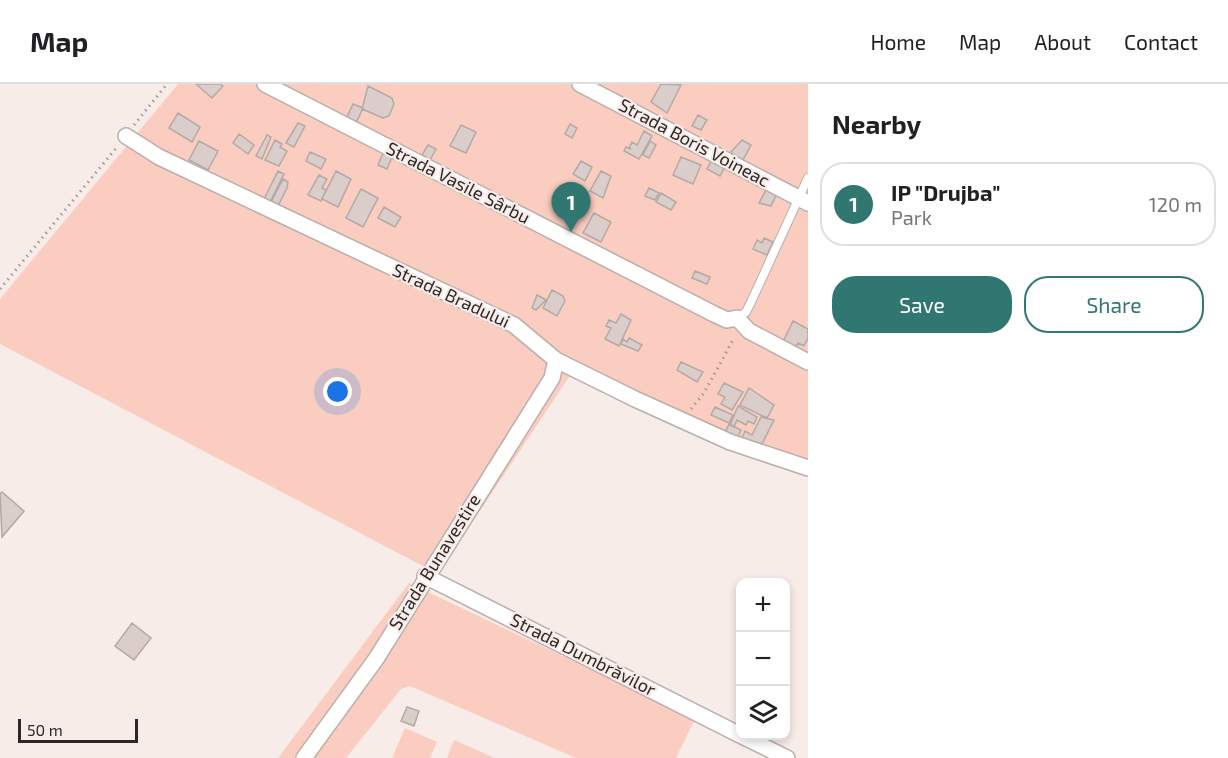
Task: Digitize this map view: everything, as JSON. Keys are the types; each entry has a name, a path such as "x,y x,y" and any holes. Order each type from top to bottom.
{"street":[{"name":"Strada Vasile Sârbu","path":"265,84 714,314 739,322 808,362"},
{"name":"Strada Boris Voineac","path":"580,84 803,200"},
{"name":"Strada Bradului","path":"126,136 159,157 514,325 556,360 730,442 808,468"},
{"name":"Strada Bunavestire","path":"304,758 375,658 552,378 556,360"},
{"name":"Strada Dumbrăvilor","path":"425,576 736,732"},
{"name":"Strada Dumbrăvilor","path":"751,740 787,758"}],"lane":[{"path":"739,322 803,200 808,178"}],"path":[{"path":"0,289 167,84"},
{"path":"681,420 704,393 739,322"}],"shaded area":[{"path":"178,84 808,84 808,462 571,374 438,574 0,344 0,299"},
{"path":"409,583 695,719 676,758 576,758 410,686 401,689 346,758 278,758"},
{"path":"405,728 437,742 430,758 392,758"},
{"path":"454,740 495,758 447,758"}],"building":[{"path":"196,84 220,84 223,86 212,98"},
{"path":"661,84 681,85 667,113 651,102"},
{"path":"368,86 392,98 394,104 389,116 383,118 362,109"},
{"path":"353,104 363,108 356,123 346,119"},
{"path":"178,113 200,127 192,142 169,128"},
{"path":"698,115 707,120 701,130 692,126"},
{"path":"298,123 305,126 294,147 286,143"},
{"path":"570,124 577,128 572,138 565,134"},
{"path":"461,125 476,132 466,153 450,146"},
{"path":"644,131 652,136 639,159 624,151 626,147 631,149 629,148 632,142 637,145"},
{"path":"239,134 254,145 248,154 233,143"},
{"path":"267,135 271,137 262,159 256,156"},
{"path":"275,140 287,151 279,166 265,160"},
{"path":"742,140 751,145 743,160 730,153"},
{"path":"199,141 218,151 208,170 189,160"},
{"path":"650,141 656,145 649,158 643,155"},
{"path":"428,145 436,149 430,160 422,155"},
{"path":"384,151 393,155 387,169 378,165"},
{"path":"310,152 326,159 321,169 306,161"},
{"path":"681,157 701,165 693,184 673,175"},
{"path":"712,160 725,166 720,176 707,169"},
{"path":"581,161 592,167 585,181 573,174"},
{"path":"278,171 284,174 270,202 264,199"},
{"path":"336,171 351,179 338,207 322,199"},
{"path":"601,171 611,176 603,198 590,191"},
{"path":"319,175 327,179 322,188 326,190 321,201 308,195"},
{"path":"283,179 288,182 287,188 278,206 271,202"},
{"path":"649,188 659,193 655,200 645,196"},
{"path":"767,188 777,193 771,206 759,203"},
{"path":"361,189 378,198 363,227 346,218"},
{"path":"661,193 676,202 671,210 656,202"},
{"path":"384,207 401,217 395,227 378,218"},
{"path":"594,213 611,222 601,242 583,233"},
{"path":"764,238 773,242 767,255 753,249 757,240 762,243"},
{"path":"695,271 710,277 707,284 692,278"},
{"path":"552,290 563,296 565,301 557,316 543,308"},
{"path":"537,295 546,300 536,310 532,308"},
{"path":"621,314 631,320 619,346 605,339 611,328 606,326 609,320 616,323"},
{"path":"793,321 808,329 808,338 804,346 798,343 795,348 783,342"},
{"path":"629,338 642,345 638,351 621,344 623,339 627,342"},
{"path":"681,362 703,372 697,382 677,370"},
{"path":"724,383 743,392 732,410 721,404 725,397 718,394"},
{"path":"749,388 774,405 767,418 740,405"},
{"path":"738,406 757,417 754,424 748,421 746,425 737,420 734,427 730,425"},
{"path":"715,407 733,415 729,423 711,415"},
{"path":"761,417 774,420 761,446 741,440 745,431 752,435"},
{"path":"729,424 741,430 737,439 725,433"},
{"path":"2,492 24,511 2,537 0,494"},
{"path":"132,623 151,638 134,660 115,646"},
{"path":"407,707 419,711 414,726 401,721"}],"place":[{"name":"IP \"Drujba\"","path":"571,232"}]}
